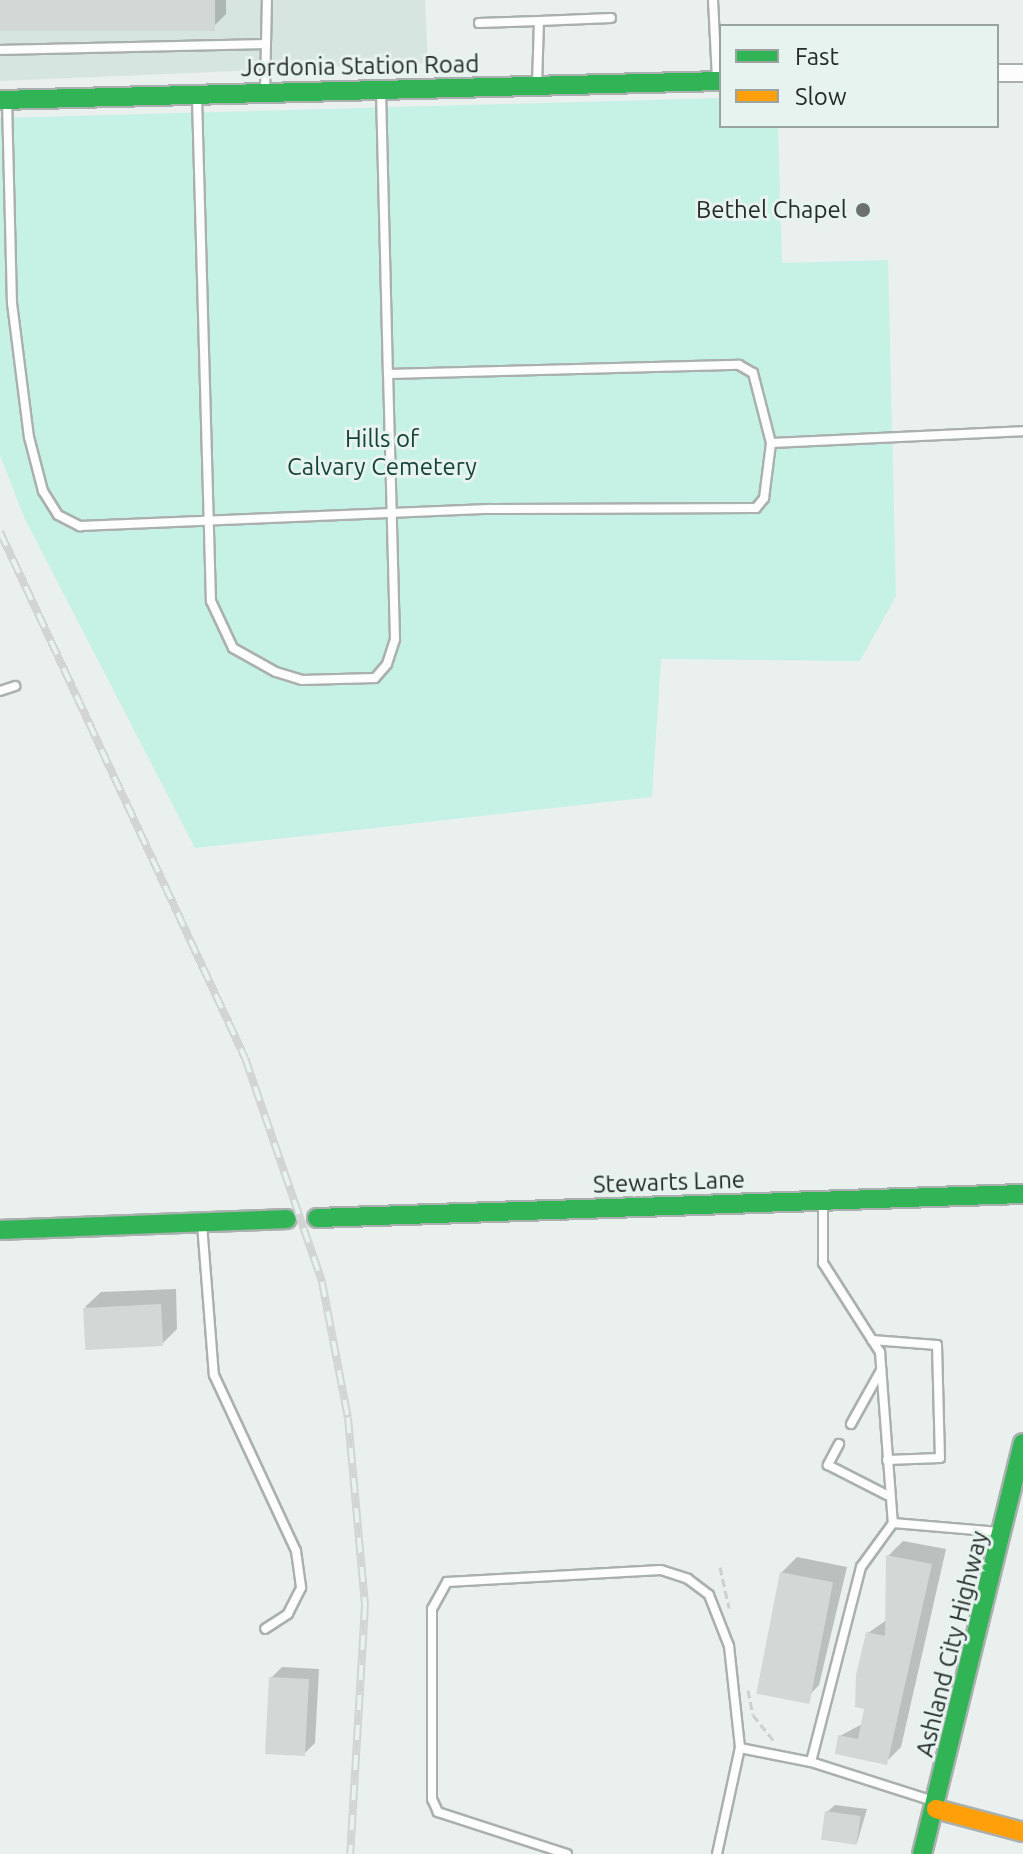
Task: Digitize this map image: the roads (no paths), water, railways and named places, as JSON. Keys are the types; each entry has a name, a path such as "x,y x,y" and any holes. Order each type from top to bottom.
{"street":[{"path":"999,73 1023,73"},
{"name":"Jordonia Station Road","path":"3,100 719,81"},
{"name":"Stewarts Lane","path":"317,1218 1023,1194"},
{"path":"0,1230 287,1219"},
{"name":"Ashland City Highway","path":"922,1854 1020,1468 1023,1443"},
{"path":"936,1806 1023,1832"}],"lane":[{"path":"265,93 263,44 267,0"},
{"path":"713,0 719,81"},
{"path":"479,23 611,18"},
{"path":"537,85 539,21"},
{"path":"0,50 263,44"},
{"path":"197,94 208,518 219,630 233,648 302,680 375,678 387,664 395,639 381,90"},
{"path":"3,100 17,360 43,491 58,515 80,526 208,518 392,513 756,508 764,498 771,443 753,373 739,365 388,374"},
{"path":"771,443 1023,431"},
{"path":"0,691 15,686"},
{"path":"811,1762 861,1567 893,1523 887,1495 881,1369 872,1340 823,1263 823,1200"},
{"path":"202,1223 214,1375 236,1432 256,1461 296,1551 301,1588 288,1614 265,1629"},
{"path":"872,1340 937,1345 940,1458 887,1460"},
{"path":"851,1424 881,1369"},
{"path":"839,1444 828,1465 887,1495"},
{"path":"893,1523 1004,1533"},
{"path":"567,1854 438,1812 432,1799 432,1609 447,1582 661,1570 688,1579 709,1595 729,1646 740,1748 717,1854"},
{"path":"740,1748 811,1762 936,1806"}],"railway":[{"path":"0,532 245,1058 322,1282 348,1418 365,1605 350,1854"}],"place":[{"name":"Bethel Chapel","path":"863,210"}],"park label":[{"name":"Hills of Calvary Cemetery","path":"382,453"}]}
